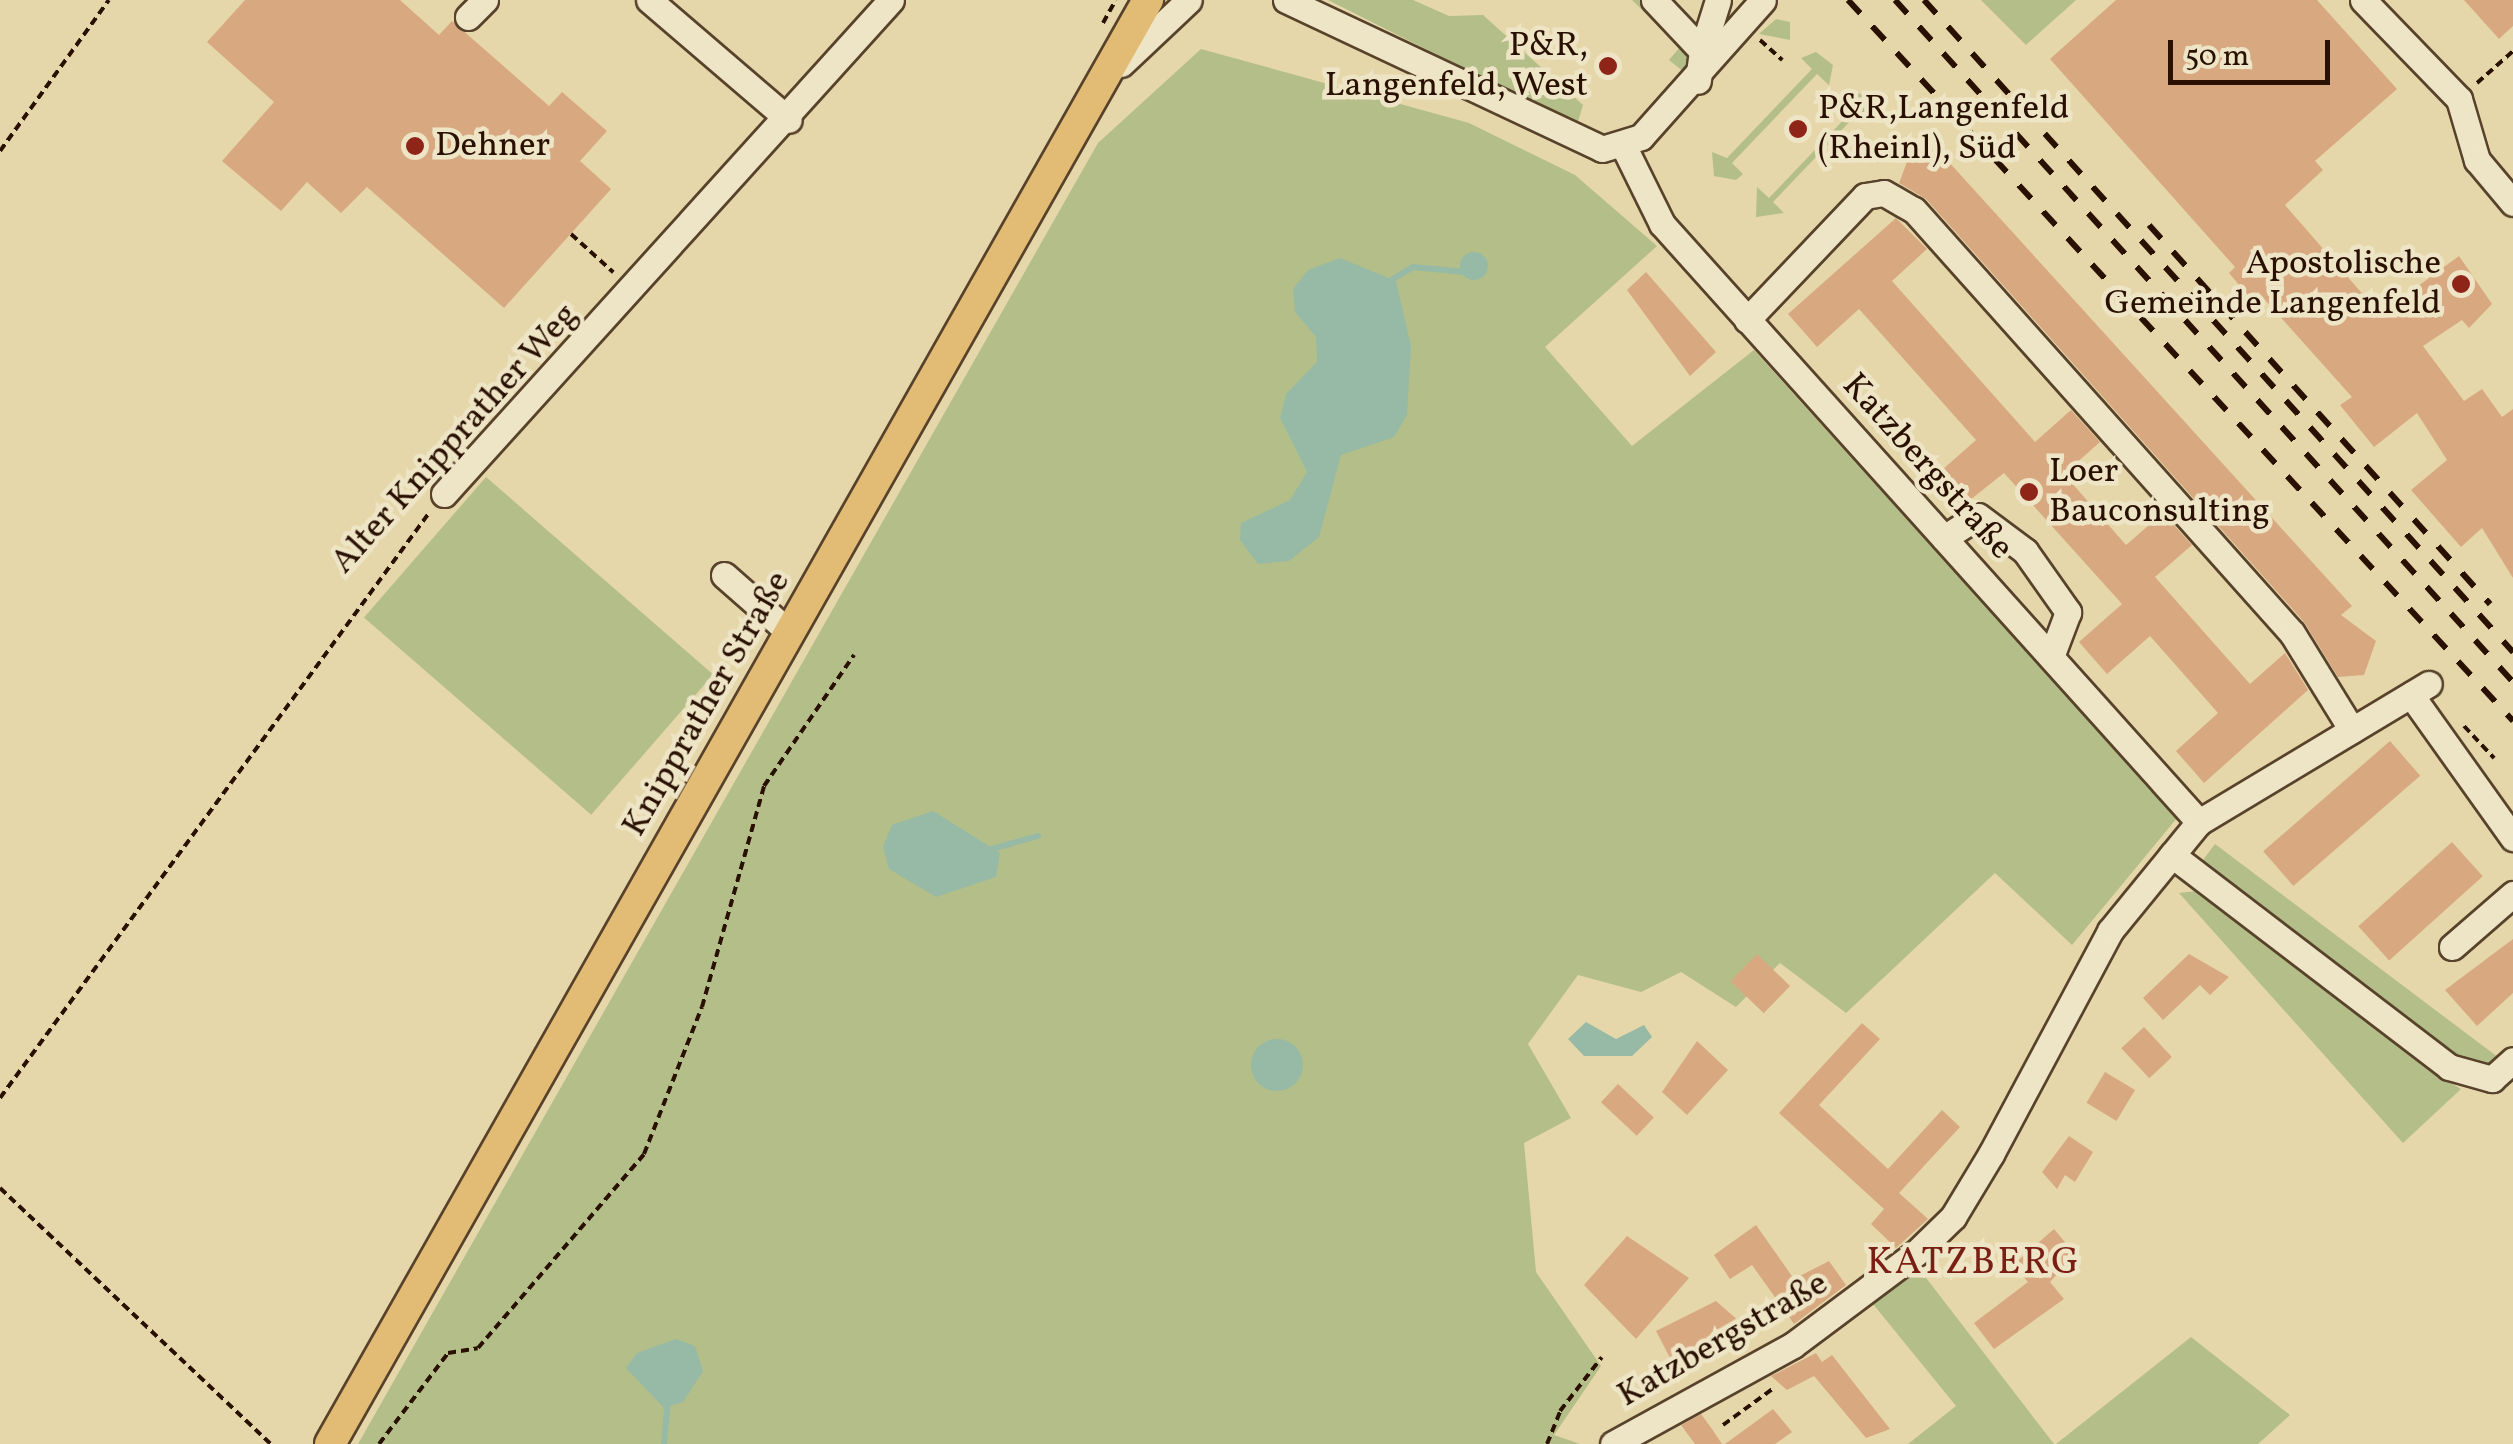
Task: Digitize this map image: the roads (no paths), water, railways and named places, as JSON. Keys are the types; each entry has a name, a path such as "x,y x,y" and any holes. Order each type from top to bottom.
{"main road":[{"name":"Knipprather Straße","path":"330,1444 1148,0"}],"street":[{"path":"649,0 789,120"},
{"name":"Alter Knipprather Weg","path":"444,494 635,292 891,0"},
{"path":"1098,90 1189,0"},
{"path":"1286,0 1578,139 1624,145 1698,81 1764,0"},
{"path":"1654,0 1702,51"},
{"path":"2363,0 2458,100 2477,160 2513,203"},
{"path":"1698,81 1715,2"},
{"name":"Katzbergstraße","path":"1624,145 1662,224 2199,822"},
{"path":"1748,320 1865,196 1884,193 1914,210 2292,632 2352,730"},
{"path":"1944,538 1978,516 2025,551 2068,612 2051,657"},
{"path":"724,575 790,633"},
{"name":"Katzbergstraße","path":"1613,1444 1856,1304 1952,1217 2110,931 2199,822 2420,690 2513,838"},
{"path":"2172,854 2450,1067 2492,1079 2513,1060"},
{"path":"2452,947 2513,894"}],"waterway":[{"path":"1393,279 1413,267 1465,272"},
{"path":"992,849 1038,836"},
{"path":"664,1444 667,1408"}],"railway":[{"path":"1848,0 2513,721"},
{"path":"1895,0 2513,682"},
{"path":"1924,0 2513,652"},
{"path":"2149,225 2490,604"}],"place":[{"name":"P&R, Langenfeld, West","path":"1608,66"},
{"name":"P&R,Langenfeld (Rheinl), Süd","path":"1798,129"},
{"name":"Dehner","path":"415,146"},
{"name":"Apostolische Gemeinde Langenfeld","path":"2461,284"},
{"name":"Loer Bauconsulting","path":"2029,492"}],"district":[{"name":"KATZBERG","path":"1974,1264"}]}
